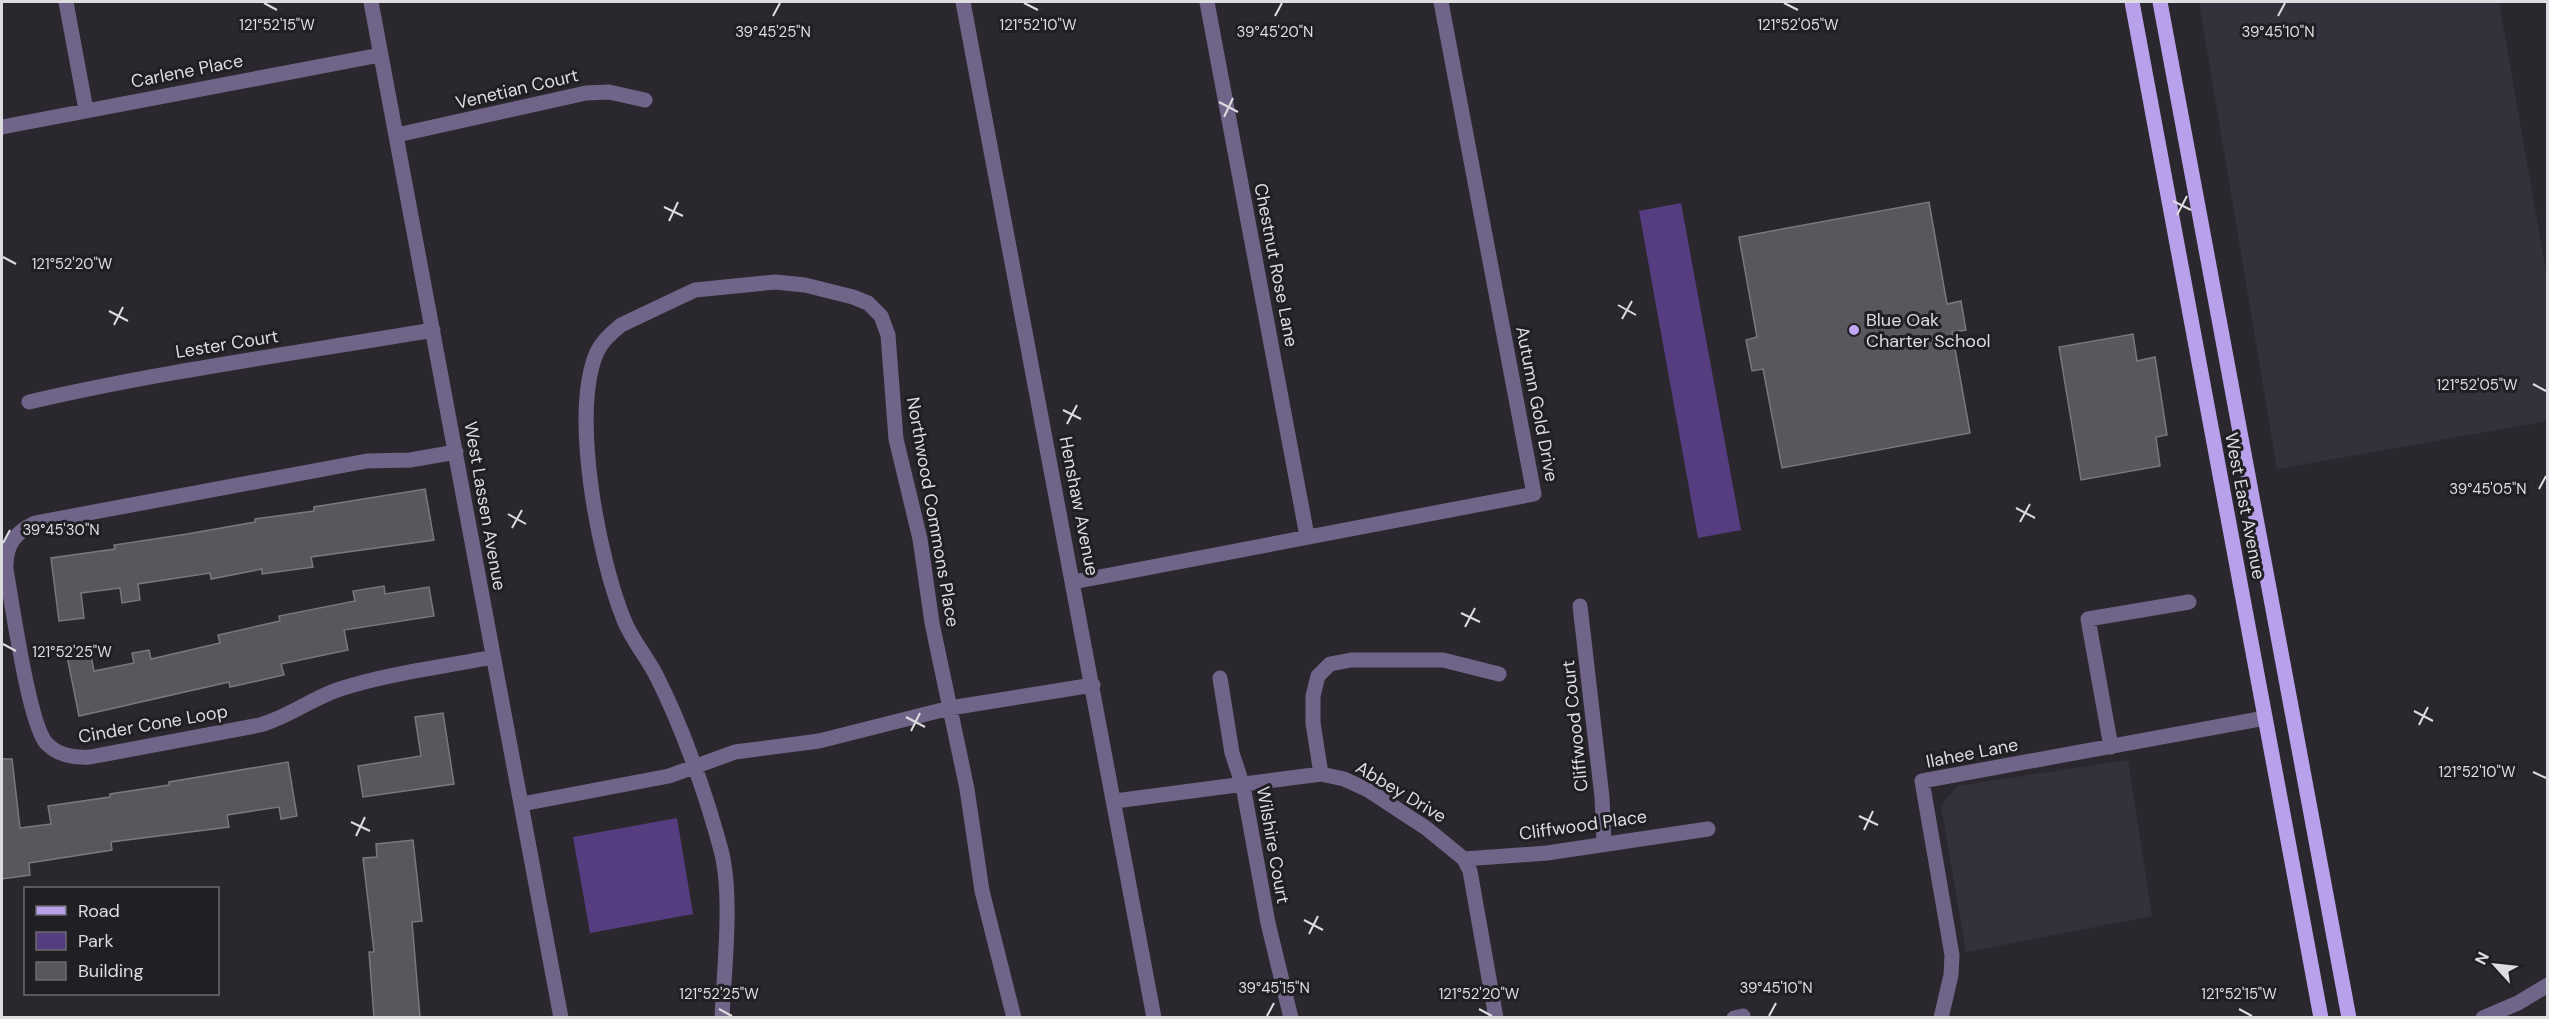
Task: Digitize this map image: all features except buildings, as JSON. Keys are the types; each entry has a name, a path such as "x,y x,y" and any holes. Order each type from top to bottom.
{"main road":[{"name":"West East Avenue","path":"2132,2 2321,1017"},
{"name":"West East Avenue","path":"2160,2 2349,1017"}],"street":[{"path":"66,2 86,110"},
{"name":"West Lassen Avenue","path":"371,2 561,1017"},
{"name":"Henshaw Avenue","path":"963,2 1154,1017"},
{"name":"Chestnut Rose Lane","path":"1207,2 1308,536"},
{"name":"Autumn Gold Drive","path":"1073,582 1534,494 1441,2"},
{"name":"Carlene Place","path":"2,127 380,55"},
{"name":"Venetian Court","path":"397,135 586,93 609,92 645,100"},
{"name":"Northwood Commons Place","path":"722,1017 725,872 720,848 694,768 655,674 630,633 619,606 596,508 587,427 592,365 603,341 621,326 694,290 743,284 798,284 861,300 875,308 881,316 888,335 896,439 920,538 932,623 967,789 982,891 1014,1017"},
{"name":"Lester Court","path":"29,402 159,375 433,330"},
{"name":"Cinder Cone Loop","path":"456,452 410,460 367,461 35,523 14,537 5,558 6,570 35,722 48,746 68,756 90,757 260,725 283,718 330,692 354,684 493,657"},
{"path":"2111,747 2088,619 2189,602"},
{"name":"Cliffwood Court","path":"1580,606 1602,797 1604,843"},
{"path":"1321,774 1313,723 1313,696 1318,676 1330,664 1338,661 1375,659 1443,660 1499,674"},
{"name":"Wilshire Court","path":"1220,678 1232,753 1243,786 1268,923 1291,1017"},
{"path":"522,804 669,776 735,752 839,738 950,708 1093,685"},
{"name":"Ilahee Lane","path":"1941,1017 1951,975 1952,955 1922,781 2265,718"},
{"name":"Abbey Drive","path":"1114,801 1243,786 1321,774 1344,779 1368,790 1426,828 1464,859"},
{"name":"Cliffwood Place","path":"1464,859 1548,853 1708,829"},
{"path":"1464,859 1470,872 1496,1017"},
{"path":"2483,1017 2517,1003 2547,985"}],"shaded area":[{"path":"2199,2 2499,2 2547,278 2547,421 2277,469"},
{"path":"2128,760 2152,916 1966,952 1941,806 1957,786"}],"green space":[{"path":"1681,203 1741,530 1698,538 1639,211"},
{"path":"677,818 693,914 590,933 573,837"}],"place":[{"name":"Blue Oak Charter School","path":"1854,330"}]}
